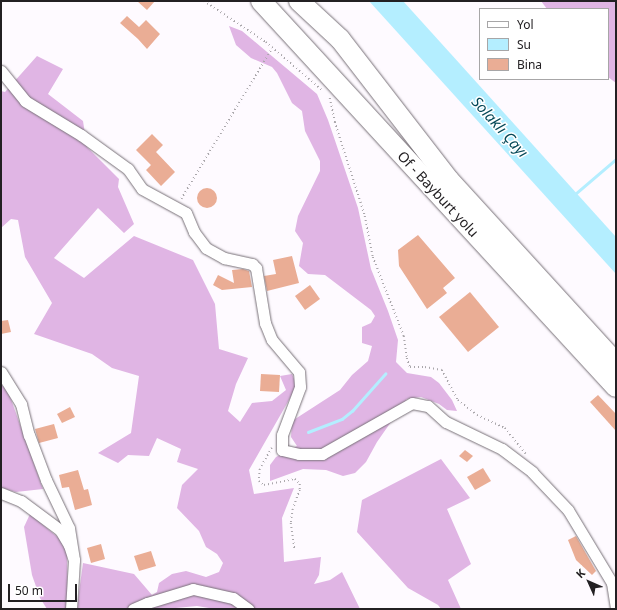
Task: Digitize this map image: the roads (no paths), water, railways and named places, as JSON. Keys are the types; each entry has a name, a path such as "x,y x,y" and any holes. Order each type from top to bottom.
{"highway":[{"name":"Of - Bayburt yolu","path":"261,1 307,51 326,83 616,387"},
{"name":"Of - Bayburt yolu","path":"299,1 332,31 351,53 448,180 616,363"},
{"path":"307,51 312,38 321,31 332,31"},
{"path":"326,83 345,64 351,53"}],"street":[{"path":"1,71 25,101 81,135 128,169 142,189 186,213 194,232 206,248 224,258 252,264 256,268 265,323 272,340 299,372 300,387 282,435 282,450 299,454 322,454 412,403 428,406 446,422 502,449 532,472 568,510 612,583 616,607"},
{"path":"1,372 21,404 29,435 46,480 69,528 74,560 71,609"},
{"path":"1,493 21,501 60,530 69,544 74,560"},
{"path":"133,609 146,603 193,589 233,598 248,609"}],"water":[{"name":"Solaklı Çayı","path":"369,1 403,1 460,64 616,237 616,274"}],"waterway":[{"path":"574,195 616,159"},
{"path":"308,432 342,419 352,411 385,374"}]}
